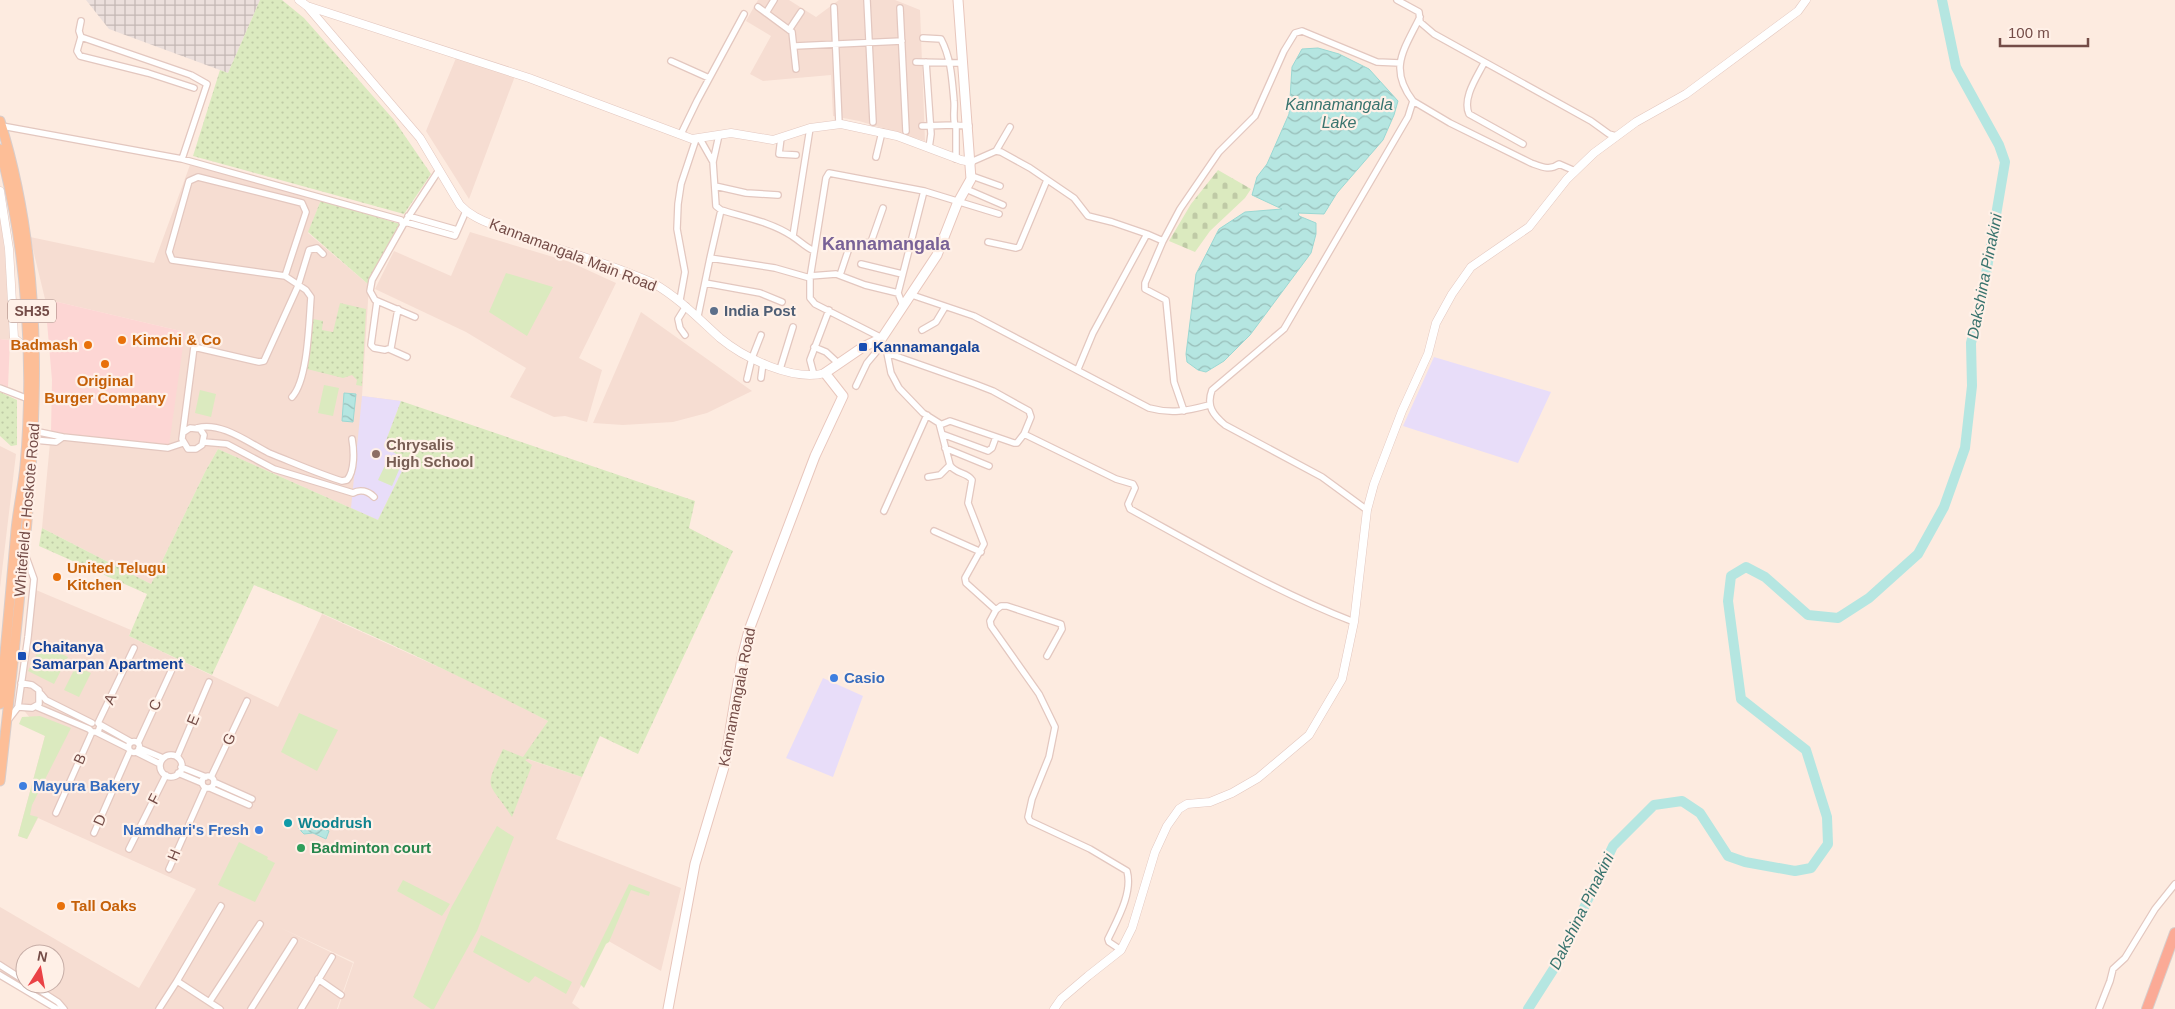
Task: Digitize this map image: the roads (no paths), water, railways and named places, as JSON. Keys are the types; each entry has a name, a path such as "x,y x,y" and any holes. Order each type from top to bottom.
{"highway":[{"path":"2147,1009 2175,933"}],"main road":[{"name":"Kannamangala Main Road","path":"825,373 863,347 881,341 937,255 959,201 972,176 958,0"},
{"name":"Whitefield - Hoskote Road","path":"0,704 16,528 25,464 35,354 26,239 18,184 1,123"},
{"name":"Whitefield - Hoskote Road","path":"0,149 16,216 20,245 34,436 27,530 0,781"},
{"name":"Kannamangala Road","path":"668,1009 695,864 724,767 742,658 749,630 816,456 843,396 825,373"},
{"path":"16,528 27,530"}],"street":[{"path":"1,123 182,159 454,236 466,212 439,170 409,125 307,6 299,0"},
{"path":"766,13 774,0"},
{"path":"866,0 872,122"},
{"path":"1397,0 1419,12 1420,22 1434,34 1616,136"},
{"path":"1054,1009 1061,999 1121,950 1132,928 1155,852 1167,826 1179,809 1187,804 1210,802 1232,794 1258,778 1309,735 1342,679 1354,622 1367,510 1374,484 1402,411 1428,354 1436,323 1452,294 1471,267 1529,227 1574,171 1616,136 1686,94 1798,11 1806,0"},
{"path":"307,6 529,78 698,139 731,133 768,140 781,138 810,128 840,124 882,132 971,162 996,150 1010,127"},
{"path":"758,7 792,32 795,46 796,70"},
{"path":"834,7 840,124"},
{"path":"900,8 906,131"},
{"path":"789,30 801,12"},
{"path":"681,134 744,14"},
{"path":"1420,17 1400,63 1400,78 1403,88 1414,100 1450,123 1531,163 1544,168 1553,168 1559,164 1574,171"},
{"path":"81,21 79,32 82,37 191,75 208,84 182,159"},
{"path":"1184,411 1174,382 1166,300 1146,289 1145,283 1163,241 1180,209 1220,152 1255,116 1284,52 1295,33 1302,31 1377,62 1400,63"},
{"path":"82,37 77,51 80,56 148,73 194,88"},
{"path":"923,38 942,39 948,51 954,103 954,125 956,128 956,158"},
{"path":"795,46 902,41"},
{"path":"671,61 709,78"},
{"path":"916,62 963,63"},
{"path":"926,62 930,126 929,148"},
{"path":"1484,63 1466,106 1470,114 1523,144"},
{"path":"1367,510 1322,477 1225,425 1215,416 1209,405 1212,390 1284,329 1408,117 1414,100"},
{"path":"922,126 969,126"},
{"path":"793,236 810,128"},
{"path":"876,157 882,132"},
{"path":"719,135 713,162 714,204 720,210 767,224 793,236 806,248 814,252"},
{"path":"781,138 780,154 796,155"},
{"path":"698,139 713,162"},
{"path":"685,335 680,328 678,319 683,303 685,272 677,229 678,204 681,184 698,139"},
{"path":"996,150 1030,168 1074,198 1088,216 1112,222 1163,241"},
{"path":"415,317 377,301 371,295 371,282 408,216 439,170"},
{"path":"996,610 966,583 965,578 982,552 984,544 968,503 971,477 952,470 940,425 898,388 891,373 887,353 881,341 829,310 815,304 810,298 810,277 826,178 829,172 924,191 999,214"},
{"path":"972,176 1000,186"},
{"path":"285,276 306,212 302,203 198,177 189,181 169,252 172,260 285,276 306,290 312,297 302,376 297,392 292,397"},
{"path":"988,242 1019,247 1046,180"},
{"path":"715,186 746,193 778,195"},
{"path":"966,189 1002,205"},
{"path":"0,191 8,246 14,338 27,348"},
{"path":"903,306 898,293 924,191"},
{"path":"840,275 850,245 871,242 883,208"},
{"path":"698,316 715,242 720,210"},
{"name":"Kannamangala Main Road","path":"466,212 517,235 600,262 652,282 683,303 721,339 763,363 802,375 825,373"},
{"path":"408,216 457,230"},
{"path":"1078,369 1093,333 1147,234"},
{"path":"8,246 20,245"},
{"path":"183,443 194,347 259,362 264,360 298,286 309,250 317,248 323,254"},
{"path":"710,258 774,268 810,277 825,274 840,275 898,293"},
{"path":"861,264 902,274"},
{"path":"705,283 760,293 782,302"},
{"path":"912,295 974,316 1149,408 1164,412 1184,411 1209,405"},
{"path":"377,301 372,347 389,349 407,357"},
{"path":"922,330 936,322 945,307"},
{"path":"389,349 392,345 398,309"},
{"path":"814,375 810,360 829,310"},
{"path":"780,369 793,326"},
{"path":"747,379 752,358 761,336"},
{"path":"856,386 867,362 881,341"},
{"path":"814,347 826,352 839,364"},
{"path":"887,353 975,384 1030,411 1031,417 1024,434 1016,444 950,421 940,425"},
{"path":"761,378 763,363"},
{"path":"0,388 31,400"},
{"path":"884,511 927,415"},
{"path":"184,432 190,428 203,426 223,430 270,453 342,481 347,480 350,475 354,451 352,439"},
{"path":"183,443 192,450 200,448 204,442 203,432 197,428"},
{"path":"220,444 223,430"},
{"path":"942,434 988,451 992,448 996,437"},
{"path":"1024,434 1116,479 1133,484 1134,488 1128,504 1130,509 1250,575 1323,610 1354,622"},
{"path":"34,436 63,437 168,448 183,443"},
{"path":"204,442 227,444 274,469 353,493 366,492 374,497"},
{"path":"945,448 989,466"},
{"path":"928,477 940,475 950,465"},
{"path":"934,531 982,552"},
{"path":"8,720 18,707 34,578 24,552"},
{"path":"1047,656 1062,630 1061,624 1007,606 1001,606 996,610 990,621 991,626 1039,694 1055,727 1049,757 1032,799 1028,817 1030,821 1090,849 1127,871 1129,878 1124,904 1108,940 1121,950"},
{"name":"A","path":"95,727 134,648"},
{"name":"C","path":"134,747 173,667"},
{"name":"E","path":"177,757 209,682"},
{"path":"21,683 36,686 46,700 134,747 160,764"},
{"path":"37,707 41,694"},
{"name":"G","path":"208,783 247,701"},
{"path":"18,707 37,707 95,727"},
{"name":"B","path":"56,813 95,727"},
{"path":"134,747 163,758"},
{"name":"D","path":"94,833 134,747"},
{"path":"181,767 178,773 172,776 166,775 161,770 160,764 163,758 170,755 177,757 181,767 249,805"},
{"path":"178,773 252,799"},
{"name":"F","path":"129,849 166,775"},
{"name":"H","path":"169,869 208,783"},
{"path":"2099,1009 2113,969 2125,958 2155,909 2175,884"},
{"path":"159,1009 221,906"},
{"path":"210,1001 260,924"},
{"path":"251,1009 294,941"},
{"path":"300,1009 332,957"},
{"path":"0,965 15,975"},
{"path":"0,976 57,1009"},
{"path":"318,979 341,995"},
{"path":"177,981 220,1009"},
{"path":"46,994 58,1002 64,1009"}],"water":[{"name":"Kannamangala Lake","path":"1318,48 1339,54 1369,69 1398,101 1394,115 1383,140 1337,193 1324,214 1298,213 1299,216 1316,223 1316,234 1311,253 1250,335 1224,361 1206,372 1198,370 1187,362 1186,354 1196,274 1219,229 1245,212 1282,209 1252,195 1257,177 1267,164 1289,114 1292,67 1302,49"},
{"path":"344,393 356,394 353,422 342,421"},
{"path":"311,823 329,831 326,839 313,833 304,834 298,828"}],"waterway":[{"name":"Dakshina Pinakini","path":"1528,1009 1560,959 1613,846 1654,805 1682,801 1700,813 1728,856 1745,862 1795,871 1811,868 1828,844 1827,817 1806,750 1741,699 1728,601 1731,576 1746,567 1765,577 1808,615 1838,618 1869,598 1918,554 1944,507 1965,448 1972,386 1971,343 1983,292 2005,162 1999,145 1956,67 1942,0"}],"place":[{"name":"India Post","path":"714,311"},
{"name":"Kimchi & Co","path":"122,340"},
{"name":"Badmash","path":"88,345"},
{"name":"Kannamangala","path":"863,347"},
{"name":"Original Burger Company","path":"105,364"},
{"name":"Chrysalis High School","path":"376,454"},
{"name":"United Telugu Kitchen","path":"57,577"},
{"name":"Chaitanya Samarpan Apartment","path":"22,656"},
{"name":"Casio","path":"834,678"},
{"name":"Mayura Bakery","path":"23,786"},
{"name":"Woodrush","path":"288,823"},
{"name":"Namdhari's Fresh","path":"259,830"},
{"name":"Badminton court","path":"301,848"},
{"name":"Tall Oaks","path":"61,906"}],"district":[{"name":"Kannamangala","path":"886,244"}]}
